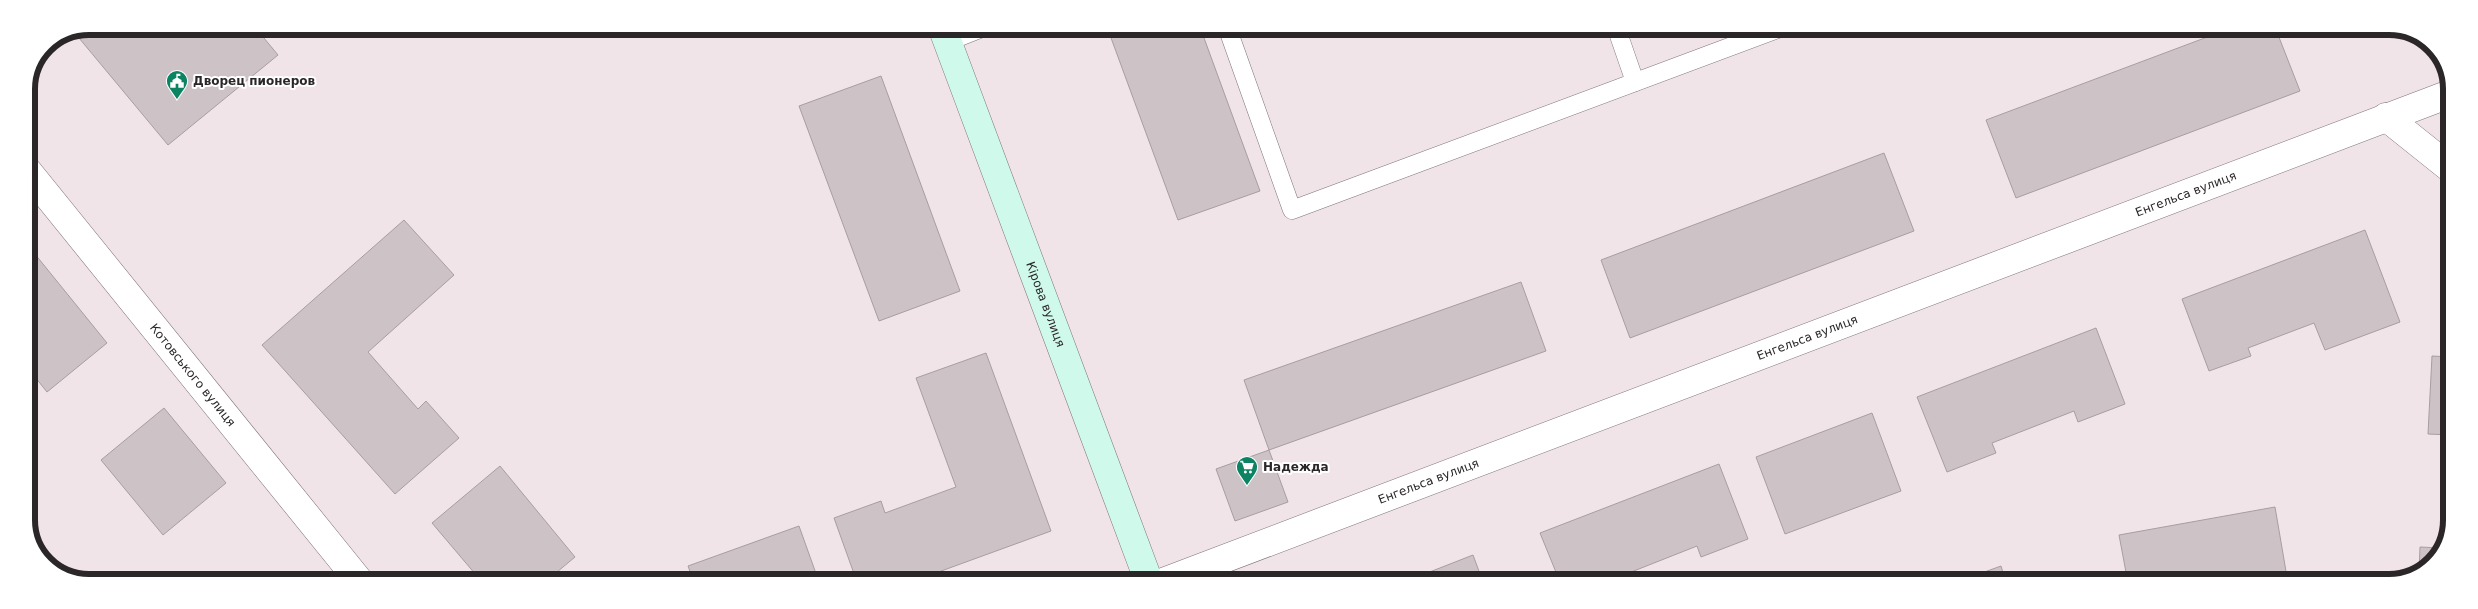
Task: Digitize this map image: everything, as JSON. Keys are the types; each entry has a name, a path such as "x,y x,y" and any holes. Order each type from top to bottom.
{"street":[{"name":"Кірова вулиця","path":"945,35 1146,574"},
{"name":"Енгельса вулиця","path":"1184,574 2443,96"},
{"path":"2386,117 2443,162"},
{"name":"Котовського вулиця","path":"35,180 354,574"}],"lane":[{"path":"1230,35 1292,210 1762,35"},
{"path":"1619,35 1636,82"}],"building":[{"name":"Дворец пионеров","path":"261,35 278,55 168,145 77,36"},
{"path":"1110,35 1203,35 1260,191 1178,220"},
{"path":"2213,35 2278,35 2300,91 2016,198 1986,120"},
{"path":"881,76 960,291 879,321 799,106"},
{"path":"1884,153 1914,231 1630,338 1601,260"},
{"path":"404,220 454,275 368,352 418,409 426,401 459,438 395,494 262,345"},
{"path":"2365,230 2400,322 2325,350 2314,323 2248,348 2251,356 2209,371 2182,299"},
{"path":"35,254 107,343 47,392 35,377"},
{"path":"1521,282 1546,351 1269,450 1244,380"},
{"path":"2096,328 2125,404 2078,422 2074,411 1992,443 1996,453 1947,472 1917,397"},
{"path":"986,353 1051,531 933,574 854,574 834,518 881,501 885,513 956,487 916,378"},
{"path":"2432,356 2443,357 2443,435 2428,434"},
{"path":"164,408 226,483 163,535 101,460"},
{"path":"1872,413 1901,491 1785,534 1756,457"},
{"path":"1269,450 1288,502 1235,521 1216,469"},
{"path":"1719,464 1748,539 1701,557 1697,546 1626,574 1557,574 1540,533"},
{"path":"500,466 575,557 555,574 475,574 432,523"},
{"path":"2275,507 2286,574 2126,574 2119,535"},
{"path":"799,526 816,574 691,574 688,566"},
{"path":"2420,547 2435,548 2430,556 2419,564"},
{"path":"1473,555 1480,574 1424,574"},
{"path":"2001,566 2003,574 1979,574"}],"place":[{"name":"Дворец пионеров","path":"177,100"},
{"name":"Надежда","path":"1247,486"}]}
